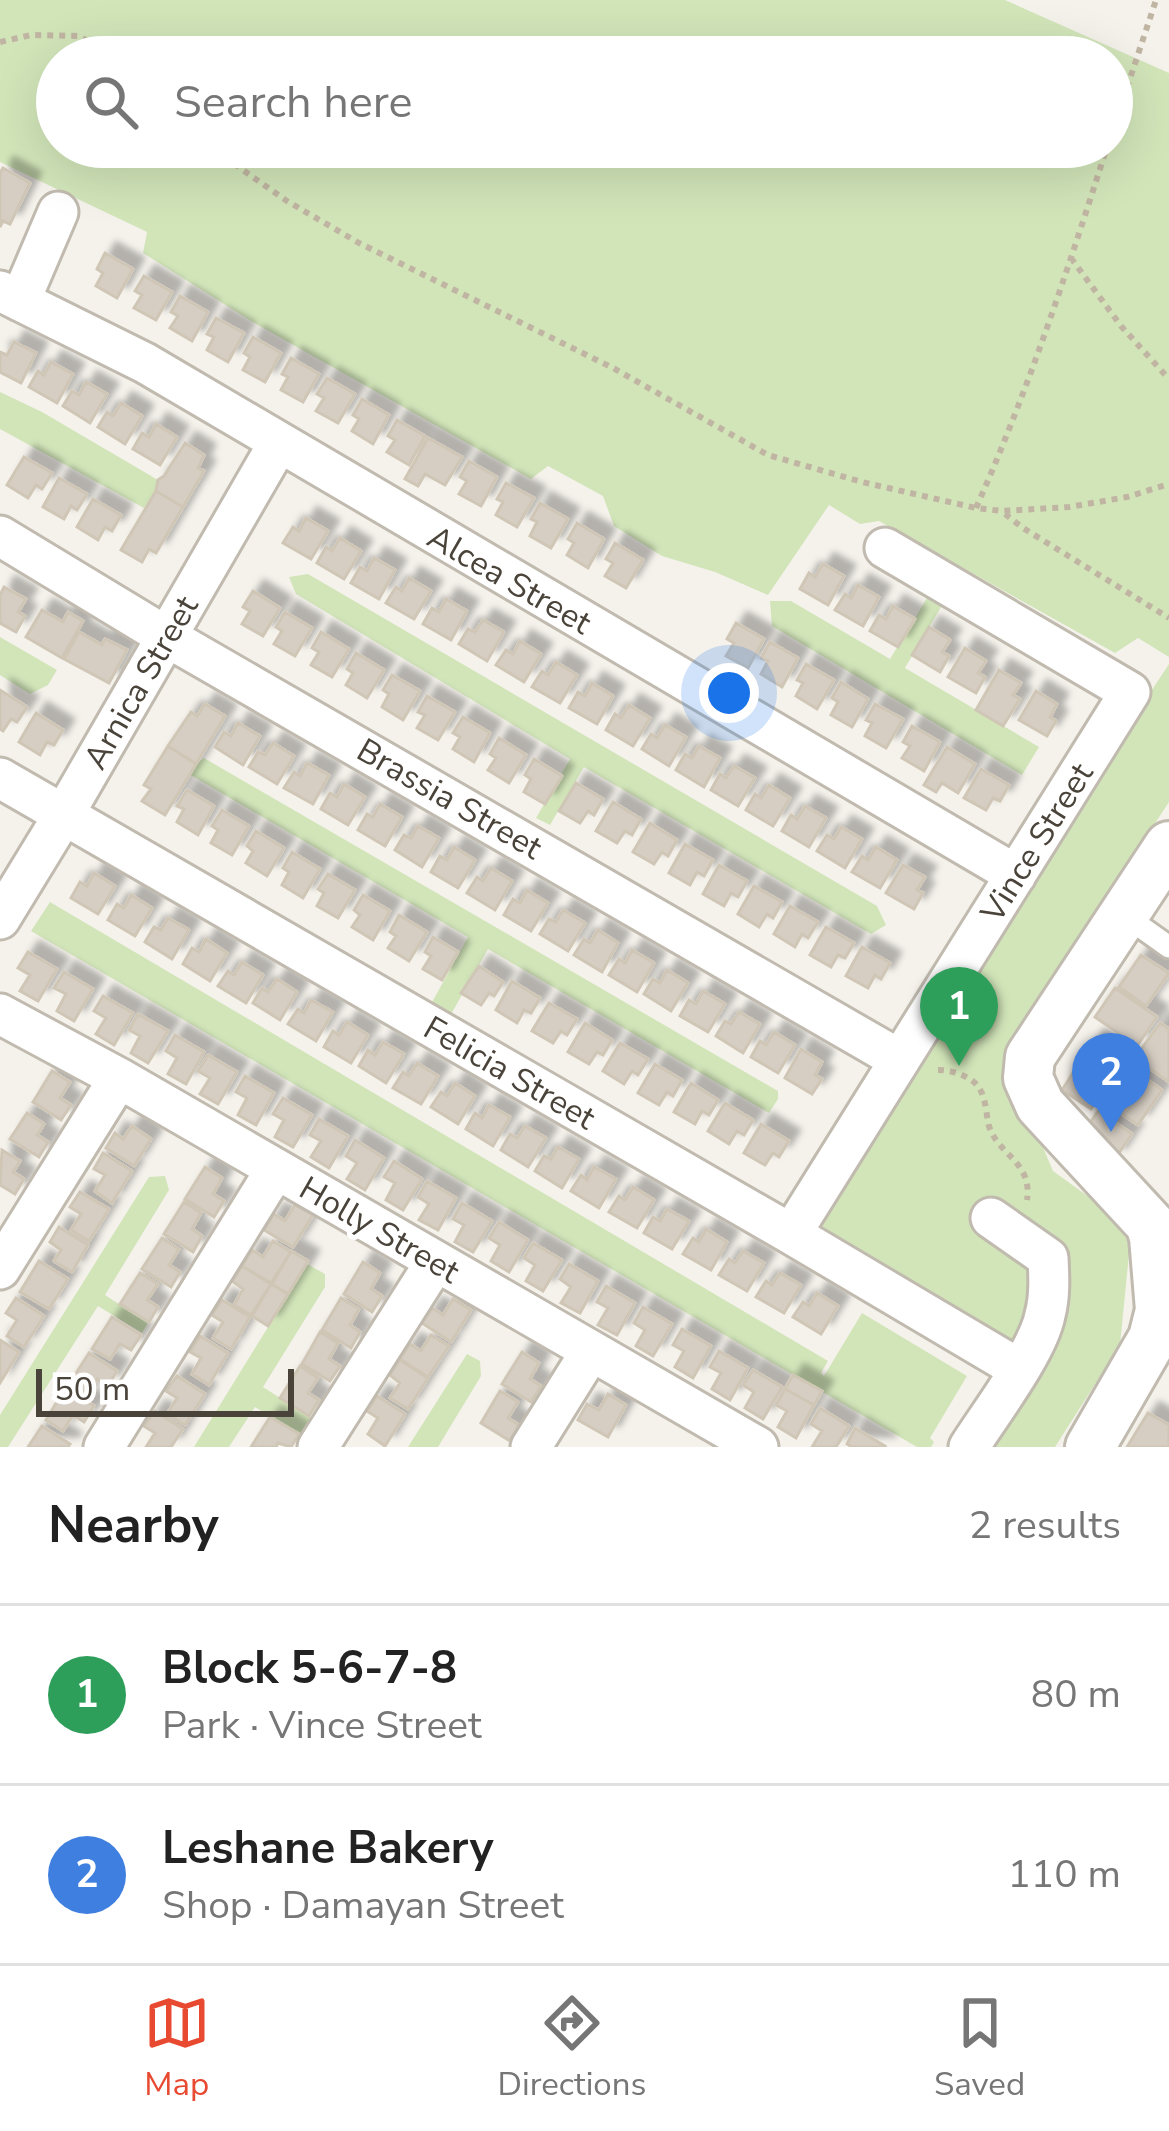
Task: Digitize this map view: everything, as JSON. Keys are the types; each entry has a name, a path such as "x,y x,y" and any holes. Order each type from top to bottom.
{"street":[{"path":"10,296 58,212"},
{"name":"Alcea Street","path":"10,296 145,363 1016,875"},
{"name":"Arnica Street","path":"0,919 278,444"},
{"name":"Brassia Street","path":"0,536 901,1060"},
{"name":"Vince Street","path":"791,1234 1130,692 885,548"},
{"name":"Felicia Street","path":"0,778 1019,1369"},
{"path":"1090,1447 1154,1338 1163,1266 1150,1225 1040,1105 1028,1078 1030,1057 1169,846"},
{"name":"Holly Street","path":"0,1014 750,1445"},
{"path":"0,1269 118,1078"},
{"path":"104,1447 276,1169"},
{"path":"969,1447 1045,1320 1048,1258 1002,1226"},
{"path":"318,1447 436,1261"},
{"path":"531,1447 591,1351"}],"lane":[{"path":"1124,915 1169,947"}],"path":[{"path":"1133,70 1156,0"},
{"path":"0,42 31,35 80,36"},
{"path":"240,168 359,242 613,368 768,455 862,482 1002,512 1069,507 1169,484"},
{"path":"976,508 1012,427 1100,168"},
{"path":"1071,258 1120,326 1169,379"},
{"path":"1002,512 1169,618"},
{"path":"901,1060 931,1070 949,1070 976,1083 986,1102 989,1126 1020,1166 1028,1188 1002,1226"}],"green space":[{"path":"0,0 1005,0 1086,36 36,36 36,168 1133,168 1133,57 1169,73 1169,657 1138,638 1115,653 879,521 860,524 829,505 768,595 662,556 614,526 603,496 548,466 531,479 251,321 143,253 147,232 0,162"},
{"path":"0,392 158,480 144,508 0,429"},
{"path":"308,574 877,906 886,925 871,934 584,767 550,825 536,818 570,759 296,594 289,577"},
{"path":"930,593 944,602 905,668 1039,747 1022,775 772,626 770,601 791,601 890,659"},
{"path":"0,637 57,670 48,685 30,694 0,675"},
{"path":"1169,664 1169,802 1016,1036 1007,1096 1042,1145 1053,1171 1107,1210 1130,1244 1120,1345 1055,1447 991,1447 1039,1366 825,1236 819,1215 924,1036"},
{"path":"204,758 778,1091 778,1099 769,1113 488,949 450,1016 431,1004 468,937 189,774"},
{"path":"50,902 828,1361 821,1373 824,1376 862,1313 967,1376 930,1438 931,1447 917,1447 31,931"},
{"path":"165,1176 169,1190 105,1295 148,1323 142,1333 98,1306 8,1447 0,1447 0,1415 149,1177"},
{"path":"307,1264 325,1274 325,1287 263,1387 316,1421 305,1438 255,1407 229,1447 194,1447"},
{"path":"467,1354 480,1361 481,1376 438,1447 408,1447"}],"building":[{"path":"3,168 30,183 10,224 3,221 0,227 0,173"},
{"path":"105,253 133,269 117,298 96,286"},
{"path":"144,276 172,292 156,320 134,308 142,295 135,291"},
{"path":"180,296 208,312 192,341 170,328 178,316 171,312"},
{"path":"216,318 244,333 228,362 207,350 214,337 207,334"},
{"path":"253,337 281,353 265,382 243,370 250,357 244,353"},
{"path":"14,342 36,353 21,383 0,372 0,352 7,355"},
{"path":"291,358 319,374 303,402 281,390 288,377 282,374"},
{"path":"51,362 73,374 57,403 29,387 38,371 44,375"},
{"path":"327,378 355,394 338,423 316,411 324,398 317,394"},
{"path":"86,382 107,394 90,423 63,406 72,391 79,395"},
{"path":"362,399 389,415 373,444 352,431 359,419 353,415"},
{"path":"121,403 142,416 125,444 98,427 107,412 113,416"},
{"path":"397,420 425,436 409,465 387,452 395,440 388,436"},
{"path":"156,424 177,437 160,465 133,449 142,433 149,437"},
{"path":"428,438 462,457 445,485 425,474 418,486 405,479"},
{"path":"185,443 204,455 198,468 204,471 183,507 156,491 158,480"},
{"path":"24,457 52,473 42,489 36,485 28,498 7,485"},
{"path":"469,461 497,477 481,506 459,494 467,481 460,477"},
{"path":"59,478 87,494 77,510 71,506 64,519 43,507"},
{"path":"506,483 534,498 517,527 496,515 503,502 497,499"},
{"path":"156,491 183,507 156,553 149,549 142,562 121,550"},
{"path":"93,499 121,515 112,531 105,527 98,540 77,527"},
{"path":"540,503 568,519 551,548 530,536 537,522 531,519"},
{"path":"306,518 328,531 311,559 283,543 293,527 299,531"},
{"path":"577,523 604,539 588,568 567,555 574,543 568,539"},
{"path":"340,538 361,551 344,579 317,563 326,547 332,551"},
{"path":"615,543 643,560 626,588 605,576 613,563 606,559"},
{"path":"374,558 395,570 379,599 351,583 360,567 367,571"},
{"path":"823,564 844,576 828,605 800,589 809,573 815,577"},
{"path":"409,578 431,591 414,619 386,603 396,587 402,591"},
{"path":"858,585 879,597 863,626 835,610 845,594 851,598"},
{"path":"4,587 26,599 18,612 25,616 16,632 0,623"},
{"path":"253,591 280,608 263,636 242,624 250,611 243,607"},
{"path":"446,599 467,611 451,640 423,624 432,608 439,612"},
{"path":"893,606 915,619 898,647 870,631 879,615 886,619"},
{"path":"42,610 63,622 68,612 83,621 62,658 26,637"},
{"path":"285,612 312,628 295,656 274,644 282,631 276,627"},
{"path":"483,620 504,632 487,661 459,644 468,629 475,632"},
{"path":"736,623 764,639 748,668 726,656 734,643 727,639"},
{"path":"929,627 950,640 942,652 949,656 940,672 912,655"},
{"path":"79,632 102,645 105,639 127,650 109,683 64,659"},
{"path":"321,632 349,649 332,677 311,665 319,652 312,648"},
{"path":"520,641 541,654 524,682 496,665 506,650 513,654"},
{"path":"770,642 798,658 782,687 761,674 768,661 761,658"},
{"path":"965,648 986,661 978,673 985,677 976,693 948,677"},
{"path":"356,653 384,670 367,698 346,685 353,673 347,669"},
{"path":"556,662 577,675 560,703 532,687 542,671 548,675"},
{"path":"806,664 834,680 817,709 796,696 803,683 797,680"},
{"path":"999,670 1021,683 1013,695 1020,699 1003,726 976,710"},
{"path":"392,675 420,691 403,720 382,707 389,694 383,690"},
{"path":"841,682 868,699 852,727 831,715 838,702 832,698"},
{"path":"592,683 613,696 597,724 569,708 578,692 585,696"},
{"path":"0,690 27,707 3,731 0,729"},
{"path":"1036,691 1057,704 1050,717 1056,721 1047,736 1019,720"},
{"path":"427,696 455,712 438,740 417,728 425,715 418,712"},
{"path":"205,704 225,716 196,764 168,746 191,712 197,716"},
{"path":"875,704 903,719 886,748 865,736 872,723 866,720"},
{"path":"629,705 650,718 633,746 606,730 615,714 621,718"},
{"path":"36,713 63,730 54,745 47,742 40,755 19,742"},
{"path":"463,717 490,733 474,762 453,749 460,737 453,733"},
{"path":"238,723 260,736 243,765 215,747 224,732 231,736"},
{"path":"665,725 686,737 669,766 642,749 651,734 657,738"},
{"path":"912,726 940,742 924,771 902,758 910,746 903,742"},
{"path":"499,738 526,755 509,783 488,770 496,758 490,754"},
{"path":"273,743 294,756 277,784 249,767 258,752 265,755"},
{"path":"168,746 196,764 165,815 142,801 151,789 144,785"},
{"path":"699,746 720,758 704,787 676,770 685,754 692,758"},
{"path":"947,747 975,764 958,793 942,783 936,792 924,785"},
{"path":"534,759 562,776 545,804 524,792 531,779 525,775"},
{"path":"307,763 329,775 313,804 284,788 294,772 300,776"},
{"path":"734,766 755,778 738,806 711,790 720,774 726,778"},
{"path":"981,769 1009,785 1000,801 993,798 986,810 964,798"},
{"path":"576,783 603,799 594,815 588,811 580,823 559,811"},
{"path":"344,784 365,797 348,825 321,809 330,793 337,797"},
{"path":"769,785 790,798 773,826 746,810 755,794 761,798"},
{"path":"187,790 214,806 198,835 177,822 184,809 177,806"},
{"path":"613,802 641,819 632,835 625,831 617,843 596,831"},
{"path":"380,804 402,817 385,846 358,830"},
{"path":"805,806 826,818 809,847 782,831 791,815 797,819"},
{"path":"222,810 249,826 232,855 211,843 218,830 212,826"},
{"path":"650,823 677,840 668,856 662,852 654,864 633,852"},
{"path":"418,826 439,838 422,867 395,850 404,835 411,838"},
{"path":"841,827 862,839 845,868 817,851 827,835 834,839"},
{"path":"256,831 284,848 267,876 246,863 253,851 247,846"},
{"path":"685,844 713,860 704,876 697,872 690,885 669,873"},
{"path":"454,847 475,860 458,888 431,872 440,856 447,860"},
{"path":"876,847 897,860 880,888 852,872 862,856 868,860"},
{"path":"292,852 320,869 303,898 282,885 289,872 283,868"},
{"path":"719,865 747,881 738,897 731,893 724,906 703,894"},
{"path":"903,865 925,877 914,909 886,893"},
{"path":"491,868 512,881 495,910 467,893 477,877 483,881"},
{"path":"94,873 115,886 98,914 71,898 80,882 87,886"},
{"path":"328,874 355,890 338,918 317,906 324,893 318,889"},
{"path":"754,886 782,902 773,918 767,914 759,927 738,914"},
{"path":"527,890 548,903 531,931 504,915 513,899 520,903"},
{"path":"131,895 152,908 135,936 108,920 117,904 124,908"},
{"path":"363,895 390,911 373,940 352,927 360,915 354,910"},
{"path":"790,906 818,922 808,938 802,934 795,947 774,934"},
{"path":"563,910 585,923 568,951 540,934 549,919 556,922"},
{"path":"399,915 427,932 409,961 388,948 396,936 390,932"},
{"path":"168,918 189,930 172,959 145,942 154,927 161,930"},
{"path":"826,927 854,943 845,958 838,955 831,967 810,955"},
{"path":"598,930 618,943 602,972 574,955 584,939 590,943"},
{"path":"433,937 458,952 442,980 423,969 431,956 425,952"},
{"path":"206,939 227,953 210,981 183,964 192,948 199,952"},
{"path":"862,947 890,963 881,979 875,975 868,988 846,976"},
{"path":"632,950 654,963 637,992 609,975 619,959 625,963"},
{"path":"28,952 57,969 38,1001 20,991 30,975 18,968"},
{"path":"1141,955 1169,973 1146,1006 1119,987"},
{"path":"242,962 263,975 246,1003 218,986"},
{"path":"479,966 503,982 481,1005 461,993"},
{"path":"667,970 688,983 671,1011 644,994 653,979 660,983"},
{"path":"64,972 93,989 74,1021 57,1011 66,994 54,988"},
{"path":"277,979 297,992 280,1020 253,1003 262,988 268,992"},
{"path":"512,981 540,998 531,1013 524,1010 517,1023 496,1010"},
{"path":"1115,988 1157,1017 1137,1046 1095,1017"},
{"path":"703,991 725,1004 708,1032 680,1016 689,1000 696,1004"},
{"path":"103,996 133,1013 114,1045 96,1034 106,1018 94,1011"},
{"path":"311,1000 333,1012 316,1041 288,1024 298,1009 304,1013"},
{"path":"549,1003 577,1019 567,1035 561,1031 553,1043 532,1031"},
{"path":"739,1012 760,1024 743,1053 716,1036 725,1021 731,1024"},
{"path":"138,1014 168,1031 148,1063 131,1053 140,1036 129,1030"},
{"path":"347,1022 368,1035 351,1063 324,1047 333,1031 339,1035"},
{"path":"585,1023 612,1040 603,1055 597,1052 589,1064 568,1052"},
{"path":"1160,1023 1169,1029 1169,1082 1135,1058"},
{"path":"774,1032 795,1045 778,1073 751,1057 760,1041 766,1045"},
{"path":"175,1035 204,1052 186,1084 168,1074 177,1058 166,1051"},
{"path":"1094,1040 1123,1059 1091,1109 1062,1090"},
{"path":"383,1042 404,1054 386,1083 359,1066 368,1050 375,1055"},
{"path":"620,1043 648,1059 638,1075 632,1071 624,1084 603,1071"},
{"path":"801,1049 822,1062 815,1075 822,1079 812,1094 785,1078"},
{"path":"208,1055 237,1072 218,1104 200,1094 210,1078 198,1071"},
{"path":"417,1063 438,1076 421,1104 393,1088 403,1072 409,1076"},
{"path":"655,1064 682,1080 673,1096 667,1092 659,1105 638,1093"},
{"path":"1128,1066 1162,1090 1138,1125 1103,1101"},
{"path":"52,1071 70,1082 60,1098 71,1105 61,1120 33,1102"},
{"path":"245,1076 274,1093 256,1125 238,1115 247,1098 236,1092"},
{"path":"455,1083 475,1096 458,1124 431,1107"},
{"path":"691,1083 718,1100 709,1115 702,1111 695,1124 674,1112"},
{"path":"283,1098 312,1115 293,1147 275,1137 284,1120 273,1114"},
{"path":"725,1103 753,1120 744,1135 737,1131 729,1144 708,1131"},
{"path":"489,1105 510,1117 493,1146 466,1129 475,1113 482,1118"},
{"path":"1098,1111 1132,1134 1115,1159 1081,1136"},
{"path":"27,1113 44,1124 37,1135 48,1142 39,1157 10,1139"},
{"path":"319,1119 348,1136 329,1168 311,1157 321,1141 310,1135"},
{"path":"761,1124 789,1141 779,1157 773,1153 765,1165 744,1153"},
{"path":"132,1126 151,1139 134,1166 106,1148 115,1133 123,1139"},
{"path":"525,1126 546,1138 528,1167 501,1150 510,1134 517,1138"},
{"path":"355,1140 384,1158 365,1190 347,1179 357,1163 346,1156"},
{"path":"558,1147 579,1159 562,1188 535,1171 544,1156 551,1159"},
{"path":"2,1150 20,1161 13,1172 24,1179 15,1194 0,1185"},
{"path":"103,1153 132,1171 112,1203 95,1191 105,1175 94,1169"},
{"path":"394,1161 422,1179 403,1210 386,1200 395,1183 384,1177"},
{"path":"205,1167 222,1178 213,1194 224,1201 214,1217 185,1199"},
{"path":"594,1167 616,1179 599,1208 571,1191 581,1175 587,1180"},
{"path":"427,1181 456,1198 438,1230 419,1220 429,1204 418,1197"},
{"path":"633,1187 654,1200 637,1228 609,1212 619,1196 625,1200"},
{"path":"80,1192 109,1209 89,1241 71,1230 81,1214 70,1207"},
{"path":"184,1202 201,1213 192,1229 202,1236 193,1252 164,1234"},
{"path":"462,1203 492,1221 473,1252 455,1242 464,1225 453,1219"},
{"path":"295,1205 313,1215 293,1247 264,1230 274,1214 285,1221"},
{"path":"667,1209 689,1221 672,1249 644,1233 653,1217 660,1221"},
{"path":"499,1222 528,1240 509,1272 491,1261 500,1245 489,1238"},
{"path":"59,1227 88,1245 72,1272 54,1261 61,1250 50,1242"},
{"path":"706,1229 727,1242 711,1270 683,1254 693,1238 699,1242"},
{"path":"162,1238 179,1249 169,1265 180,1272 171,1287 142,1269"},
{"path":"273,1241 291,1252 271,1283 242,1266 252,1250 263,1257"},
{"path":"533,1243 562,1260 543,1291 526,1281 535,1265 524,1258"},
{"path":"291,1251 308,1261 288,1294 272,1284"},
{"path":"743,1251 764,1263 747,1291 719,1275 729,1259 735,1263"},
{"path":"39,1261 68,1279 49,1309 20,1292"},
{"path":"363,1262 380,1273 371,1289 382,1296 372,1312 344,1294"},
{"path":"569,1264 598,1281 580,1313 561,1303 571,1287 560,1279"},
{"path":"242,1266 271,1284 251,1315 234,1305 243,1289 232,1281"},
{"path":"140,1273 158,1284 147,1300 158,1307 149,1322 120,1304"},
{"path":"780,1273 801,1285 784,1313 756,1297 766,1281 772,1285"},
{"path":"271,1284 288,1294 268,1326 252,1316"},
{"path":"606,1286 635,1303 617,1335 598,1325 608,1308 597,1302"},
{"path":"817,1293 838,1306 821,1334 793,1317"},
{"path":"16,1298 44,1316 24,1347 7,1336 17,1320 6,1313"},
{"path":"341,1298 359,1309 350,1325 360,1332 351,1348 322,1330"},
{"path":"453,1299 471,1310 451,1342 422,1323 432,1308 443,1315"},
{"path":"222,1300 250,1317 231,1349 213,1338 223,1322 212,1315"},
{"path":"643,1307 672,1324 653,1356 636,1346 645,1330 634,1323"},
{"path":"112,1317 141,1335 131,1350 120,1344 110,1359 92,1349"},
{"path":"682,1329 711,1346 693,1378 675,1367 684,1351 673,1345"},
{"path":"320,1332 338,1343 329,1359 340,1366 330,1381 302,1364"},
{"path":"431,1335 449,1346 428,1377 400,1359 410,1344 421,1351"},
{"path":"200,1336 228,1353 209,1385 192,1374 201,1358 190,1352"},
{"path":"0,1340 19,1352 0,1383"},
{"path":"719,1351 748,1368 730,1400 712,1389 721,1373 710,1367"},
{"path":"522,1352 539,1363 530,1379 541,1386 531,1402 502,1384"},
{"path":"89,1353 117,1371 108,1386 97,1379 86,1395 69,1384"},
{"path":"400,1360 428,1378 408,1409 390,1398 400,1383 390,1375"},
{"path":"300,1366 318,1378 308,1393 319,1400 309,1416 280,1398"},
{"path":"753,1370 782,1387 763,1419 745,1408 754,1392 743,1385"},
{"path":"793,1375 822,1391 814,1405 785,1389"},
{"path":"177,1376 205,1394 185,1425 167,1414 177,1398 166,1391"},
{"path":"65,1388 94,1406 84,1422 73,1415 63,1431 46,1420"},
{"path":"785,1389 814,1405 796,1438 778,1427 787,1411 776,1405"},
{"path":"500,1391 518,1402 508,1418 519,1425 510,1441 481,1423"},
{"path":"608,1394 626,1405 608,1437 578,1420 587,1404 599,1410"},
{"path":"377,1396 405,1414 385,1446 368,1434 378,1418 367,1411"},
{"path":"820,1408 849,1426 836,1447 812,1447 822,1431 811,1424"},
{"path":"155,1411 183,1429 171,1447 146,1447 155,1433 144,1426"},
{"path":"1148,1413 1169,1425 1169,1447 1127,1447"},
{"path":"270,1417 299,1434 291,1447 278,1443 276,1447 251,1447"},
{"path":"42,1426 70,1444 68,1447 28,1447"},
{"path":"855,1428 885,1446 847,1444"}],"place":[{"name":"Block 5-6-7-8","path":"959,1066"},
{"name":"Leshane Bakery","path":"1111,1132"}]}
